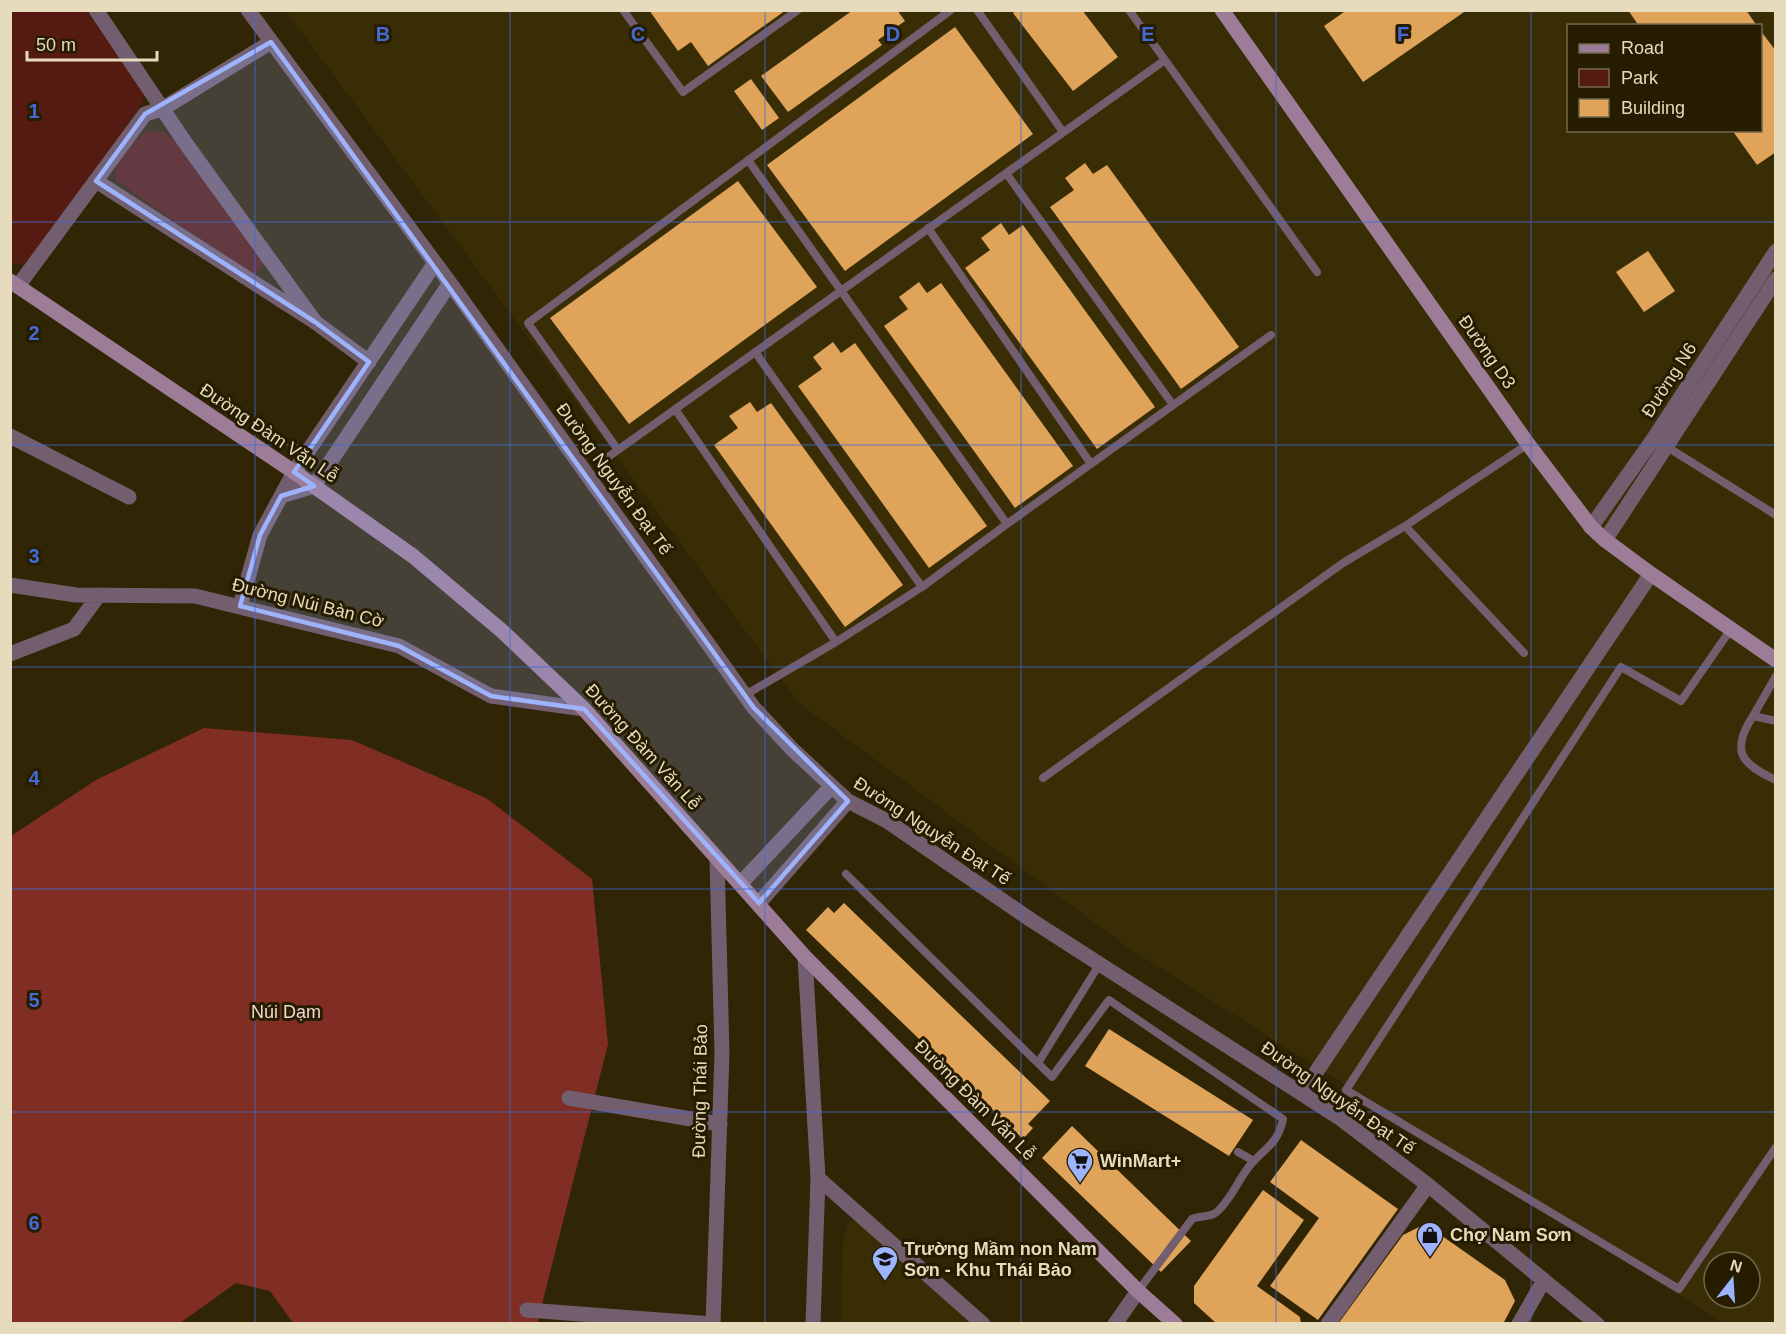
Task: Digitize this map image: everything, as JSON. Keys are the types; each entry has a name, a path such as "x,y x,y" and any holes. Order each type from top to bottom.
{"main road":[{"name":"Đường D3","path":"1222,10 1528,444 1591,527 1651,574 1776,660"},
{"name":"Đường Đàm Văn Lễ","path":"14,284 294,472 413,556 502,631 584,709 806,957 1138,1291 1175,1323"}],"street":[{"path":"96,10 162,109 315,322"},
{"name":"Đường Nguyễn Đạt Tế","path":"248,10 450,283 745,695 792,749 831,787 848,801 887,821 1030,920 1341,1119 1428,1185 1597,1323"},
{"path":"14,284 96,181 145,114 162,109 272,42"},
{"path":"96,181 315,322 369,362"},
{"name":"Đường N6","path":"1605,540 1660,442 1775,253"},
{"path":"240,606 260,535 294,472 435,263"},
{"name":"Đường N6","path":"1591,527 1660,442 1776,279"},
{"path":"281,496 314,486 450,283"},
{"path":"10,436 129,497"},
{"path":"1302,1093 1651,574"},
{"name":"Đường Núi Bàn Cờ","path":"10,585 76,595 195,596 399,646 491,696 584,709"},
{"path":"10,654 74,629 99,595"},
{"path":"740,884 831,787"},
{"path":"759,903 848,801"},
{"name":"Đường Thái Bảo","path":"713,1323 722,1053 717,859"},
{"path":"806,957 818,1178 813,1323"},
{"path":"569,1098 720,1124"},
{"path":"818,1178 983,1323"},
{"path":"1328,1323 1428,1185"},
{"path":"1519,1323 1544,1280"},
{"path":"1115,1323 1138,1291"},
{"path":"527,1310 713,1323"}],"lane":[{"path":"623,10 682,92 798,10"},
{"path":"618,450 528,322 951,10"},
{"path":"977,10 1063,132"},
{"path":"1130,10 1317,272"},
{"path":"608,457 1165,60"},
{"path":"748,160 1007,524"},
{"path":"1005,173 1173,405"},
{"path":"928,228 1091,464"},
{"path":"745,695 836,642 922,587 1271,335"},
{"path":"755,352 922,587"},
{"path":"675,409 836,642"},
{"path":"1660,442 1776,515"},
{"path":"1043,778 1343,562 1405,526 1528,444"},
{"path":"1405,526 1524,654"},
{"path":"1731,629 1681,701 1621,667 1346,1090 1679,1289 1776,1147"},
{"path":"1776,676 1744,729 1739,745 1742,757 1752,766 1776,780"},
{"path":"1753,716 1776,721"},
{"path":"846,874 1052,1077 1109,1000 1283,1119 1280,1130 1270,1146 1254,1161 1221,1209 1212,1215 1192,1219 1138,1291"},
{"path":"1038,1063 1099,964"},
{"path":"1238,1152 1254,1161"}],"highlighted area":[{"path":"271,42 754,708 848,801 759,903 584,709 491,696 399,646 240,606 260,535 281,496 314,486 294,472 369,362 315,322 96,181 145,114"}],"shaded area":[{"path":"286,11 1775,11 1775,1323 1723,1323 1702,1310 1762,1310 1762,1250 1702,1250 1702,1310 1130,949 799,703"},
{"name":"Trường Mầm non Nam Sơn - Khu Thái Bảo","path":"851,1221 859,1221 973,1324 841,1324 843,1240"}],"green space":[{"path":"10,11 86,11 144,90 143,102 34,256 26,262 17,264 10,264"},
{"path":"153,130 166,133 177,143 264,262 255,274 246,272 117,181 115,174 120,159 132,143 146,132"},
{"name":"Núi Dạm","path":"204,728 352,740 486,798 592,879 608,1044 539,1323 293,1323 270,1291 236,1283 180,1323 11,1324 11,836 96,780"}],"building":[{"path":"649,10 786,10 708,66 691,42 678,51"},
{"path":"853,10 897,10 905,21 878,40 882,45 788,112 761,76"},
{"path":"1016,10 1082,10 1118,57 1073,91 1013,13"},
{"path":"1342,10 1467,10 1363,82 1324,26 1344,12"},
{"path":"1628,10 1746,10 1756,24 1638,24"},
{"path":"955,27 1033,134 845,271 767,165"},
{"path":"1762,33 1776,51 1776,152 1757,165 1733,132 1762,132"},
{"path":"751,79 779,118 762,130 734,91"},
{"path":"1085,163 1093,174 1107,165 1239,347 1181,389 1050,207 1074,190 1065,178"},
{"path":"738,181 817,287 629,424 550,318"},
{"path":"1001,223 1009,235 1023,225 1155,407 1097,449 965,268 990,250 981,238"},
{"path":"1648,251 1675,291 1644,312 1616,272"},
{"path":"919,282 927,293 941,283 1073,466 1015,508 884,326 908,309 899,297"},
{"path":"833,342 841,353 855,343 987,526 929,568 798,386 822,369 813,357"},
{"path":"750,402 757,412 771,403 903,585 845,627 714,445 738,428 729,416"},
{"path":"844,903 1050,1101 1028,1124 1033,1128 1023,1139 806,930 828,907 834,913"},
{"path":"1109,1029 1253,1120 1229,1156 1085,1066"},
{"path":"1072,1126 1191,1241 1161,1272 1042,1158"},
{"path":"1301,1140 1398,1209 1318,1320 1270,1286 1319,1218 1270,1182"},
{"path":"1263,1190 1304,1220 1257,1286 1300,1317 1301,1324 1217,1324 1194,1303 1194,1286"},
{"name":"Chợ Nam Sơn","path":"1425,1224 1505,1280 1515,1301 1503,1324 1338,1324 1403,1235"}],"place":[{"name":"WinMart+","path":"1080,1184"},
{"name":"Chợ Nam Sơn","path":"1430,1258"},
{"name":"Trường Mầm non Nam Sơn - Khu Thái Bảo","path":"885,1282"}]}
